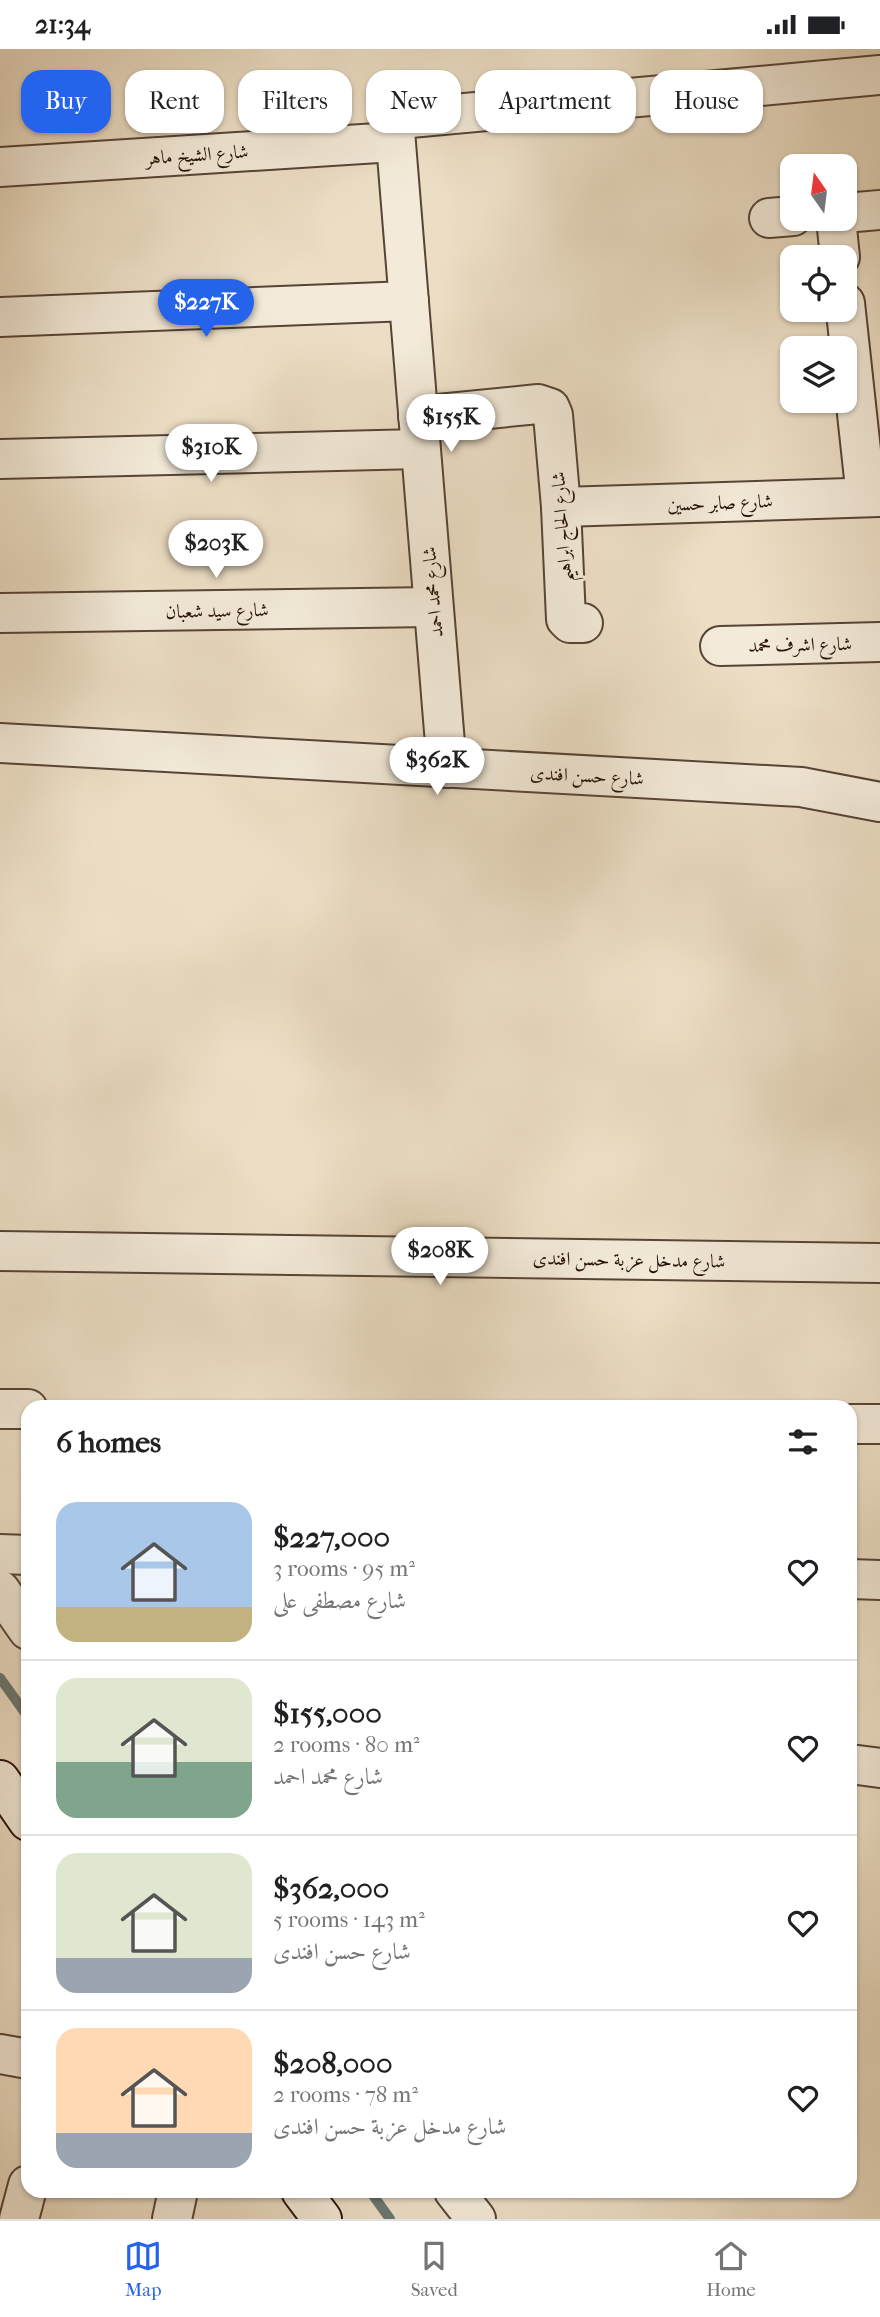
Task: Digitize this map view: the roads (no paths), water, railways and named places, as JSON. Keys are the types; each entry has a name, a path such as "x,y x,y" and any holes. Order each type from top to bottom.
{"street":[{"name":"شارع الشيخ ماهر","path":"461,123 880,75"},
{"name":"شارع الشيخ ماهر","path":"0,167 369,133"},
{"name":"شارع محمد احمد","path":"402,133 409,301 447,768"},
{"path":"858,212 880,210"},
{"path":"0,317 409,301"},
{"path":"848,322 873,497"},
{"name":"شارع الحاج ابراهيم","path":"419,433 538,404 550,408 553,415 561,507 566,619 570,623 583,622"},
{"path":"0,459 419,433"},
{"name":"شارع صابر حسين","path":"561,507 873,497"},
{"name":"شارع سيد شعبان","path":"0,613 433,607"},
{"name":"شارع اشرف محمد","path":"720,646 880,642"},
{"name":"شارع حسن افندى","path":"0,743 801,787 880,802"},
{"name":"شارع مدخل عزبة حسن افندى","path":"0,1251 880,1263"},
{"path":"0,1409 21,1409"},
{"path":"857,1423 880,1424"},
{"path":"0,1554 21,1555"},
{"path":"857,1579 880,1580"},
{"path":"0,1590 21,1620"},
{"path":"857,1765 880,1768"},
{"path":"0,1780 21,1811"},
{"path":"0,2054 21,2058"},
{"path":"19,2219 25,2198"},
{"path":"172,2219 176,2198"},
{"path":"306,2198 322,2219"},
{"path":"459,2198 475,2219"}],"waterway":[{"path":"0,1678 21,1707"},
{"path":"375,2198 390,2219"}]}
